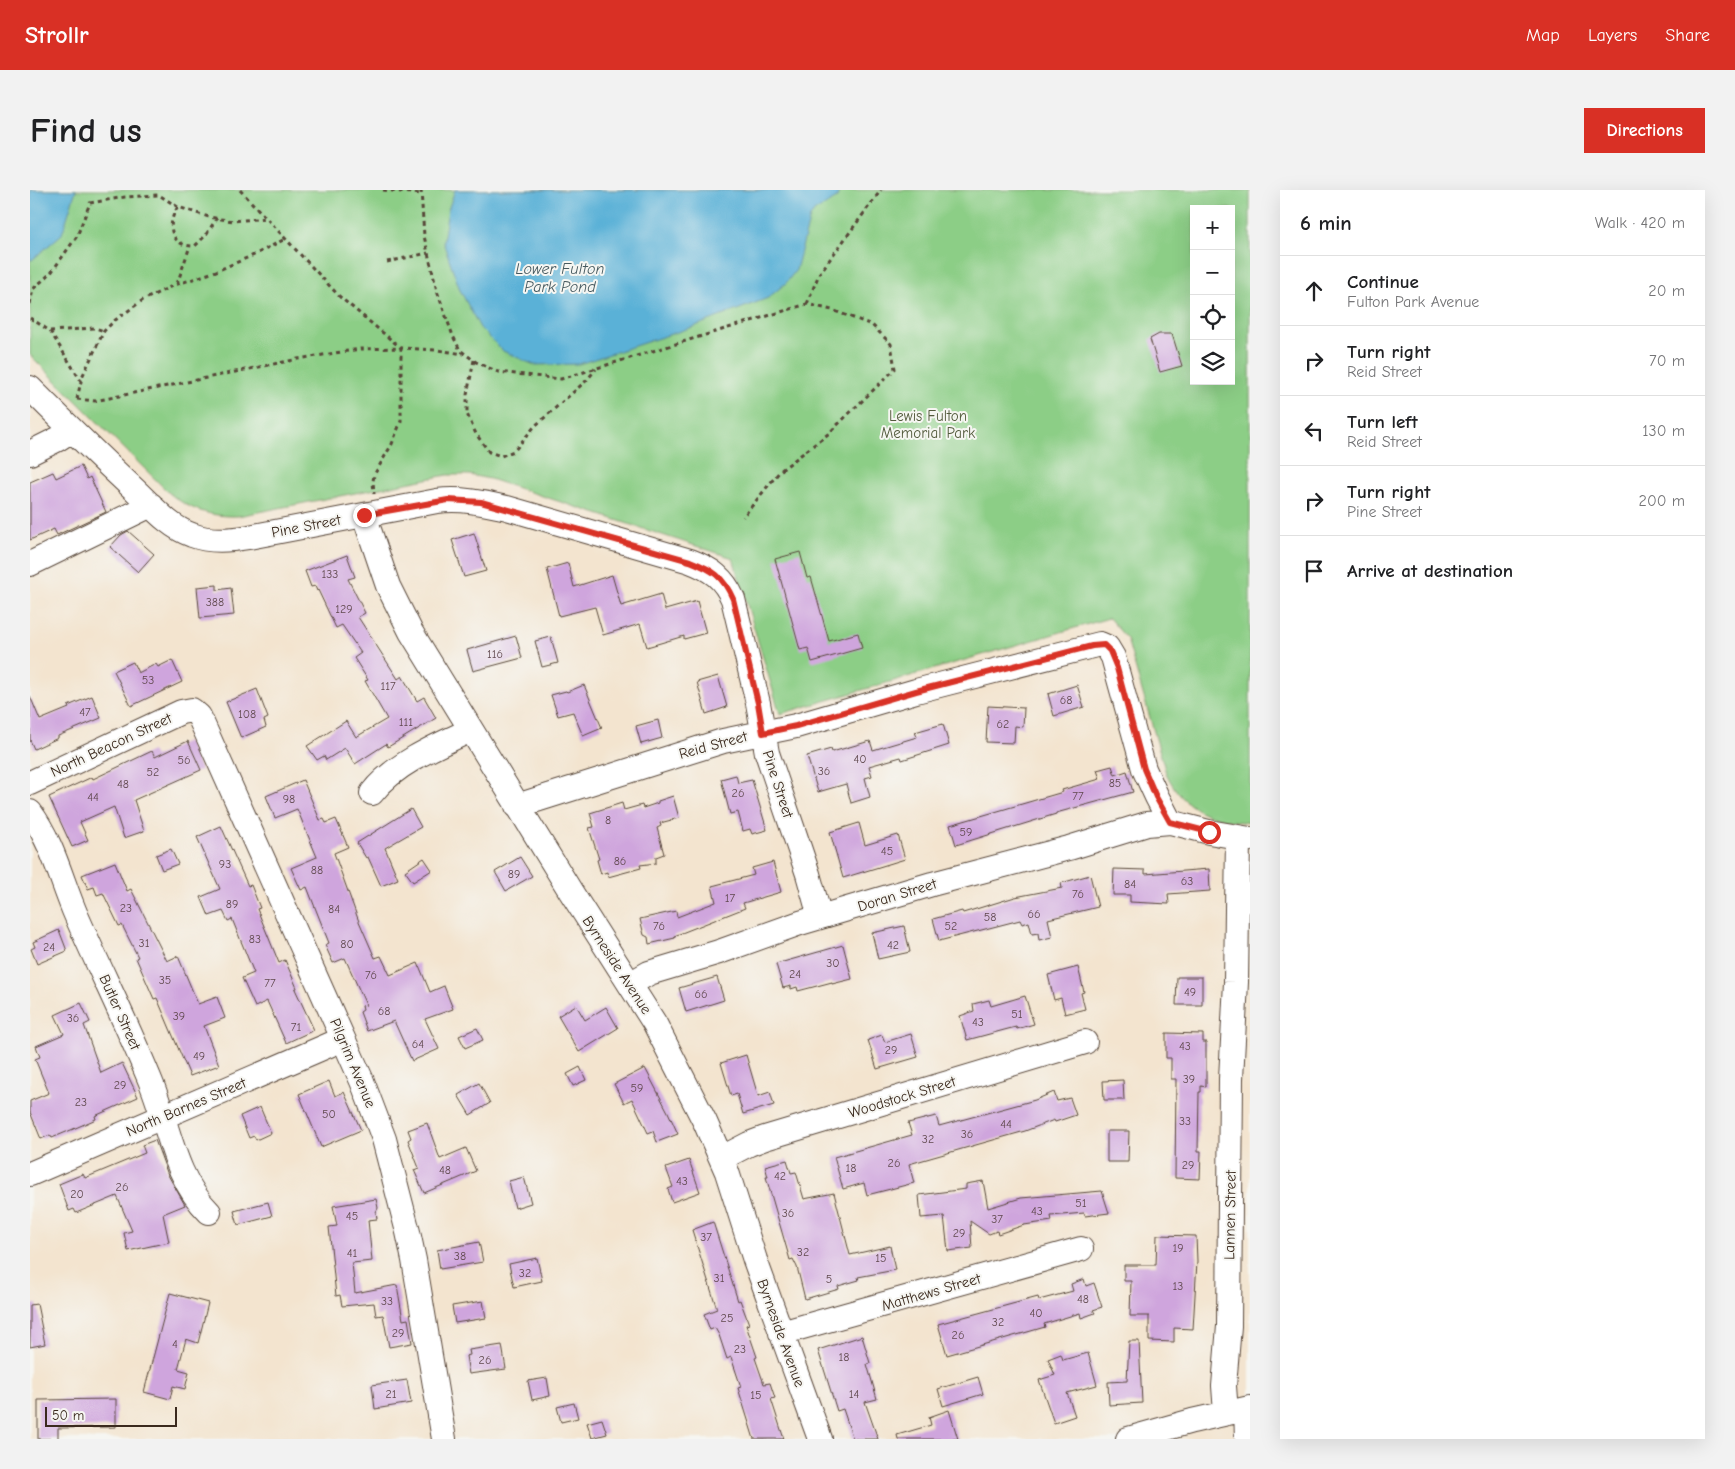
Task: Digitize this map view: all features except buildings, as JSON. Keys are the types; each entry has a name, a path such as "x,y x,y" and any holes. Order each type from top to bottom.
{"street":[{"name":"Pine Street","path":"30,388 73,418 151,505 167,520 184,532 210,539 249,537 448,500 481,502 682,558 710,570 726,584 733,599 758,703 767,753 808,874 820,917"},
{"path":"30,453 58,439 73,418"},
{"path":"30,564 151,505"},
{"name":"Byrneside Avenue","path":"364,515 383,572 403,617 517,806 670,1050 722,1158 781,1332 820,1439"},
{"name":"Reid Street","path":"517,806 723,741 796,726 916,691 1100,644 1107,647 1113,657 1144,769 1156,797 1170,822"},
{"name":"North Beacon Street","path":"30,783 181,712 192,710"},
{"name":"Pilgrim Avenue","path":"192,710 199,716 208,735 343,1039 384,1139 414,1260 444,1439"},
{"path":"372,793 392,773 441,744 471,730"},
{"name":"Butler Street","path":"30,812 50,844 77,916 152,1086 169,1139 190,1189 200,1204 209,1212"},
{"name":"Doran Street","path":"630,984 649,973 820,917 932,884 1069,848 1146,824 1170,822 1244,838"},
{"name":"Lannen Street","path":"1244,838 1231,1078 1229,1326 1224,1386 1241,1410 1247,1439"},
{"name":"North Barnes Street","path":"30,1174 343,1039"},
{"name":"Woodstock Street","path":"722,1158 765,1138 1085,1042"},
{"name":"Matthews Street","path":"781,1332 1081,1249"},
{"path":"1128,1439 1241,1410"}],"path":[{"path":"240,190 340,297 401,348"},
{"path":"383,190 421,192 424,236 437,291 453,336 460,350 474,360 498,372 561,379 807,304 832,310 872,325 891,344 895,368 828,434 780,470 743,517"},
{"path":"807,304 818,274 881,190"},
{"path":"30,304 32,289 51,273 77,236 90,203 125,196 159,195 178,207 217,218 233,221 266,218"},
{"path":"178,207 173,214 170,228 178,242 190,246 195,246 200,241 217,218"},
{"path":"73,418 81,381 104,331 114,321 143,300 176,284 214,272 285,239"},
{"path":"176,284 190,246"},
{"path":"387,262 428,253"},
{"path":"30,318 50,331 81,381"},
{"path":"50,331 95,328 104,331"},
{"path":"77,399 95,401 298,359 360,349 401,348 465,354"},
{"path":"372,487 374,476 392,444 401,421 401,348"},
{"path":"474,360 467,395 467,414 476,434 489,452 501,456 514,451 535,426 588,380 596,368"}],"green space":[{"name":"Lewis Fulton Memorial Park","path":"30,190 1250,190 1250,823 1223,819 1200,811 1181,796 1173,786 1166,773 1127,639 1109,618 780,714 733,558 490,479 469,475 447,475 238,516 210,514 192,508 168,492 30,355"}],"water":[{"path":"30,190 76,190 62,234 32,260 30,260"},
{"name":"Lower Fulton Park Pond","path":"455,190 839,190 837,198 815,211 810,217 796,270 786,283 768,298 693,327 579,364 534,365 503,351 480,328 460,290 443,242 448,210"}],"route":[{"path":"364,515 437,501 470,500 507,508 704,566 719,576 726,584 733,599 758,703 763,733 796,726 916,691 1100,644 1104,645 1110,651 1117,668 1149,780 1170,822 1209,832"}]}
